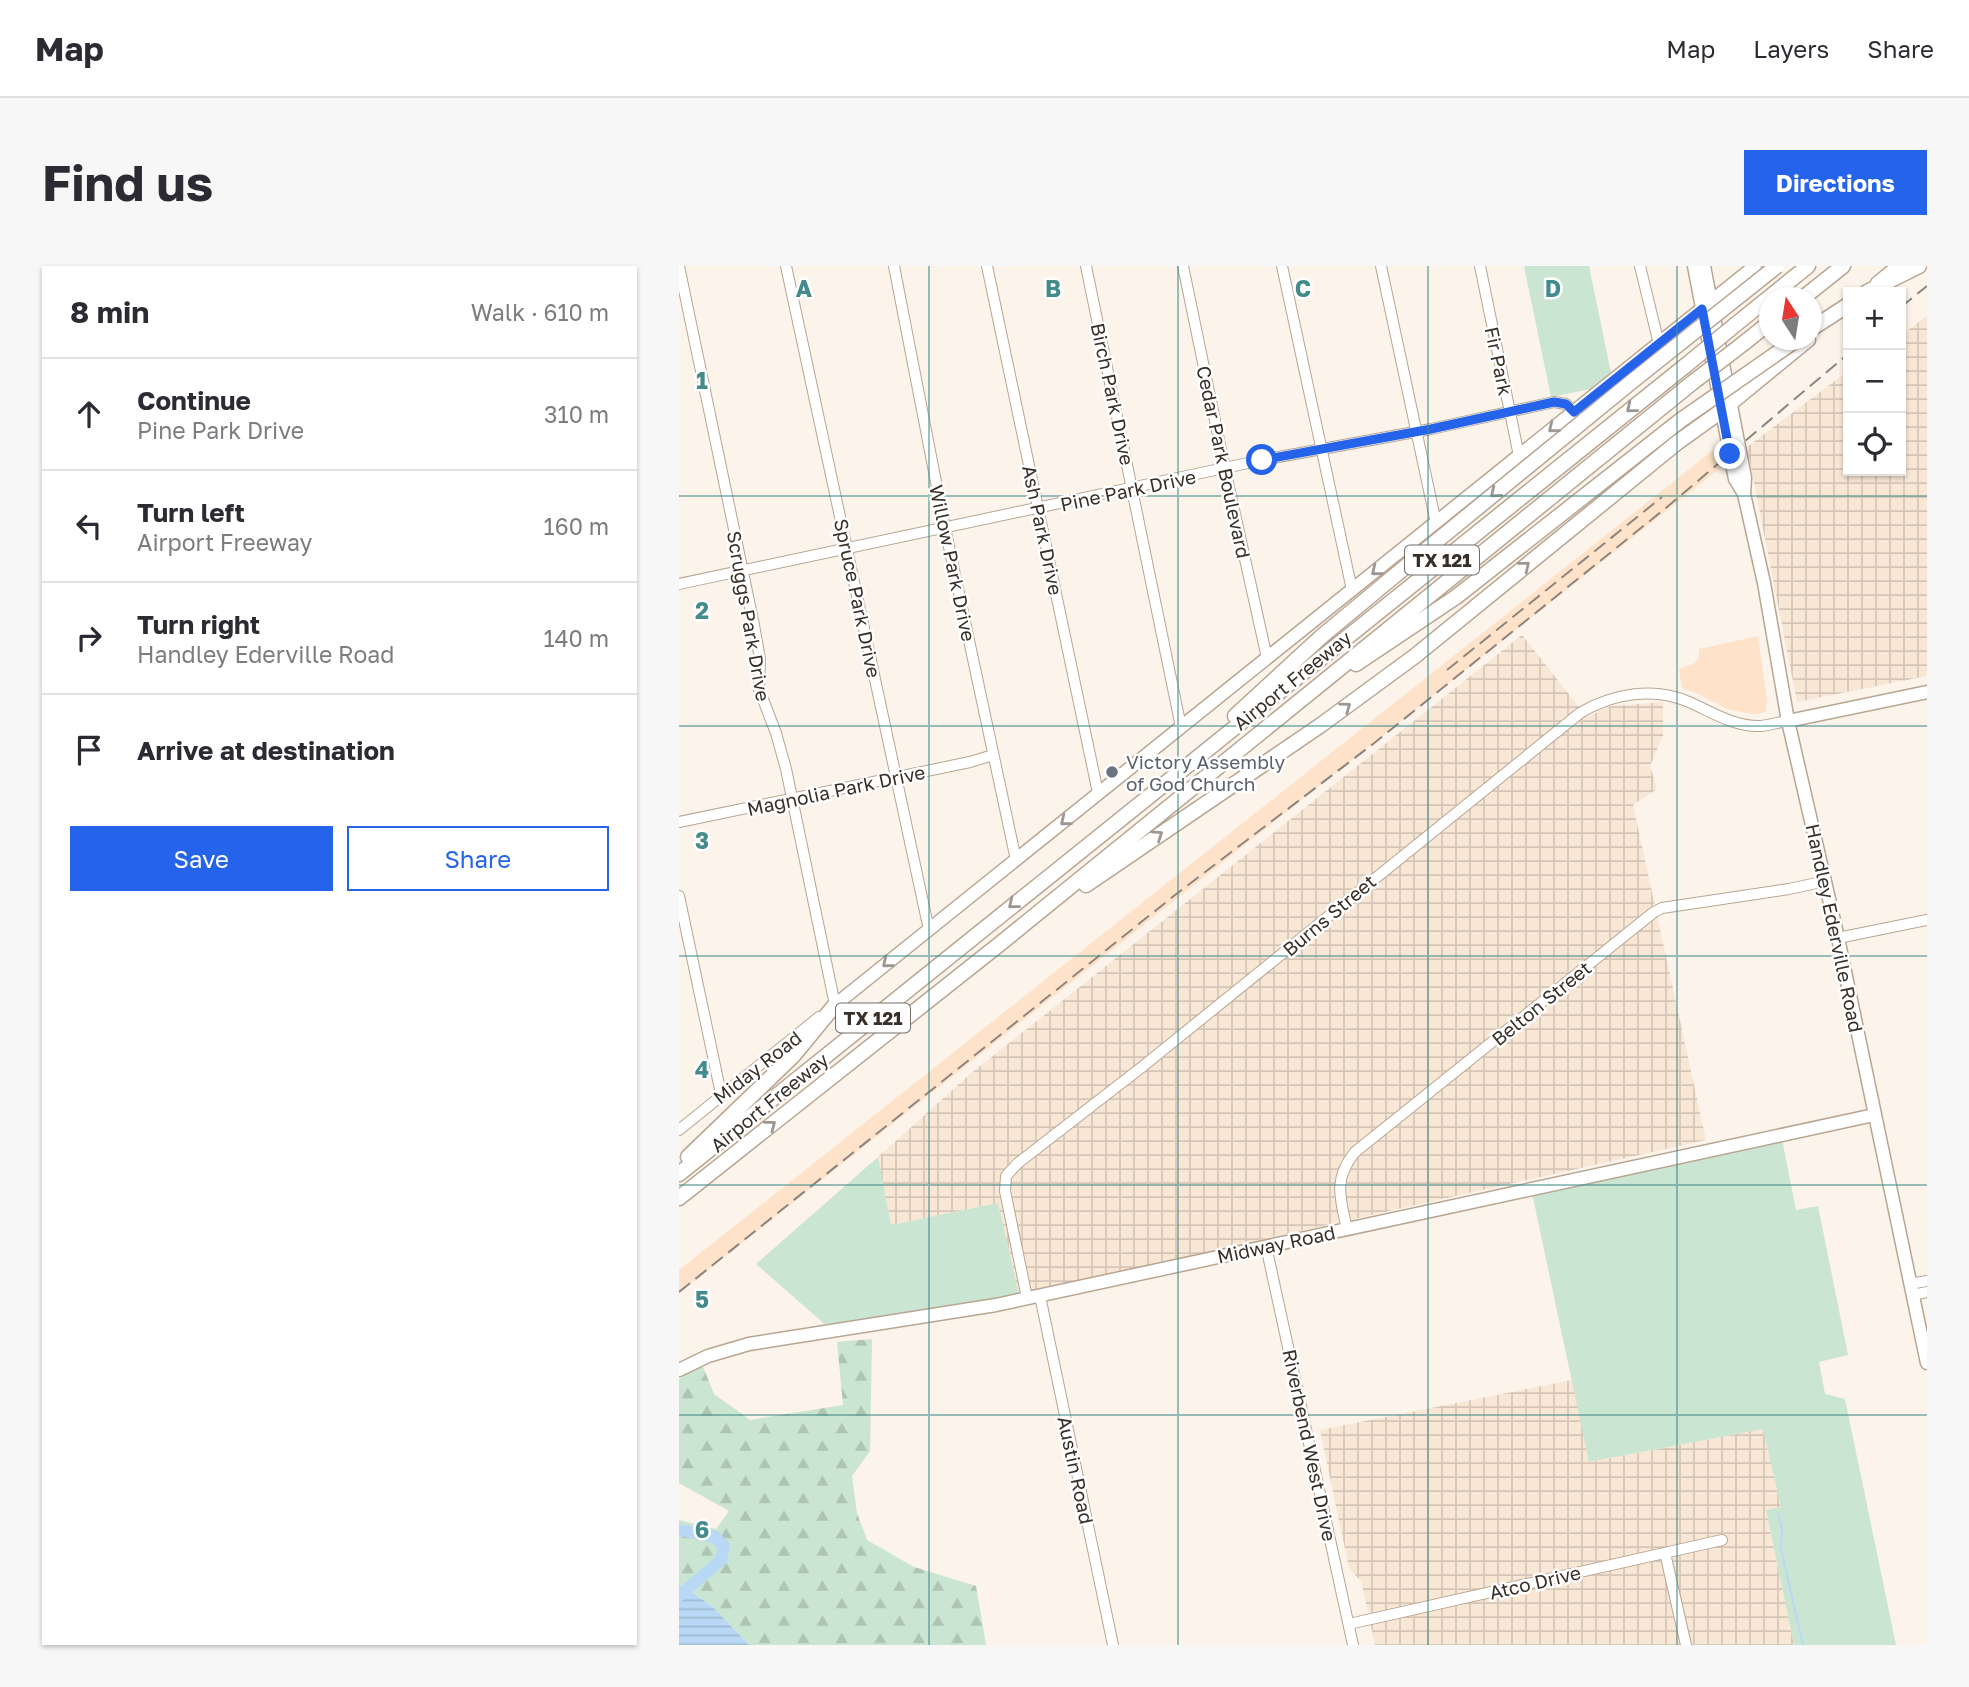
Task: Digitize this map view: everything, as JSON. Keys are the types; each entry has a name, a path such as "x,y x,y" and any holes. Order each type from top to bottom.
{"highway":[{"path":"1200,755 1227,723 1322,636 1777,266"},
{"name":"Airport Freeway","path":"679,1174 1808,266"},
{"path":"1817,287 1843,266"},
{"path":"1876,287 1919,266"},
{"path":"1822,322 1843,309"},
{"name":"Airport Freeway","path":"679,1198 1001,943 1759,331"},
{"path":"1280,716 1456,597 1681,420 1782,350"},
{"path":"1001,943 1025,931 1096,877 1321,725 1415,656 1678,442 1726,407"},
{"path":"679,1166 793,1056 835,1004"}],"main road":[{"name":"Handley Ederville Road","path":"1693,266 1706,306 1726,407 1735,479 1744,494 1788,721 1826,881 1927,1363"},
{"name":"Handley Ederville Road","path":"1704,266 1706,306"},
{"name":"Airport Freeway","path":"835,1004 1755,266"},
{"path":"1872,287 1898,266"},
{"path":"1822,328 1843,310"},
{"path":"1726,407 1795,350"},
{"path":"1788,721 1927,692"},
{"name":"Midway Road","path":"679,1370 722,1351 749,1344 965,1311 1034,1297 1874,1115"}],"street":[{"name":"Scruggs Park Drive","path":"680,266 760,659 759,690 776,733 792,799 835,1004"},
{"name":"Spruce Park Drive","path":"786,266 929,930"},
{"name":"Willow Park Drive","path":"894,266 945,528 1016,860"},
{"name":"Ash Park Drive","path":"987,266 1098,793"},
{"name":"Birch Park Drive","path":"1086,266 1181,727"},
{"name":"Cedar Park Boulevard","path":"1183,266 1224,469 1267,658"},
{"path":"1282,266 1352,590"},
{"path":"1381,266 1436,523"},
{"name":"Fir Park","path":"1479,266 1519,456"},
{"path":"1640,266 1659,344"},
{"name":"Pine Park Drive","path":"679,584 1224,469 1559,402 1566,404 1574,412"},
{"name":"Burns Street","path":"1034,1297 1005,1191 1006,1176 1018,1163 1142,1067 1580,713 1617,696 1653,694 1688,701 1724,719 1741,723 1759,726 1788,721"},
{"name":"Magnolia Park Drive","path":"679,822 993,755"},
{"name":"Belton Street","path":"1347,1228 1339,1188 1344,1169 1355,1153 1654,912 1663,908 1826,881"},
{"path":"679,896 721,1094"},
{"path":"1838,938 1927,920"},
{"name":"Miday Road","path":"679,1130 835,1004"},
{"name":"Riverbend West Drive","path":"1266,1246 1353,1645"},
{"path":"1911,1290 1927,1281"},
{"path":"1911,1290 1927,1293"},
{"name":"Austin Road","path":"1034,1297 1113,1645"},
{"name":"Atco Drive","path":"1349,1624 1722,1540"},
{"path":"1665,1553 1686,1645"}],"shaded area":[{"path":"1927,316 1927,676 1797,702 1747,447 1843,375 1843,476 1906,476 1906,331"},
{"path":"1722,443 1728,462 679,1293 679,1270"},
{"path":"1522,635 1587,717 1611,706 1663,702 1663,736 1650,766 1657,789 1633,805 1706,1140 1019,1294 998,1203 891,1225 878,1157 969,1075"},
{"path":"1758,636 1767,700 1766,711 1752,714 1727,709 1682,688 1679,669 1695,663 1699,657 1699,649"},
{"path":"1572,1380 1590,1462 1763,1429 1781,1507 1766,1510 1794,1645 1375,1645 1361,1581 1349,1568 1320,1430"}],"green space":[{"path":"1524,266 1589,266 1611,373 1591,389 1551,397"},
{"path":"1782,1139 1796,1210 1818,1206 1848,1355 1819,1362 1825,1394 1845,1399 1896,1645 1794,1645 1766,1510 1781,1507 1763,1429 1589,1462 1532,1193"},
{"path":"878,1157 891,1225 998,1203 1019,1294 828,1327 756,1264"},
{"path":"872,1339 870,1451 852,1476 857,1513 867,1540 914,1567 976,1586 986,1645 749,1645 712,1606 679,1584 679,1520 716,1529 729,1511 679,1483 679,1379 702,1364 714,1394 750,1420 843,1405 837,1342"}],"water":[{"path":"679,1584 712,1606 749,1645 679,1645"}],"waterway":[{"path":"1778,1514 1782,1529 1781,1549 1803,1645"},
{"path":"679,1530 715,1537 724,1546 721,1560 679,1596"}],"railway":[{"path":"1906,303 1927,286"},
{"path":"679,1292 1175,895 1373,744 1667,507 1843,358"},
{"path":"1447,670 1662,497"}],"place":[{"name":"Victory Assembly of God Church","path":"1112,772"}],"route":[{"path":"1262,460 1431,429 1554,402 1566,404 1574,412 1702,309 1730,454"}]}
